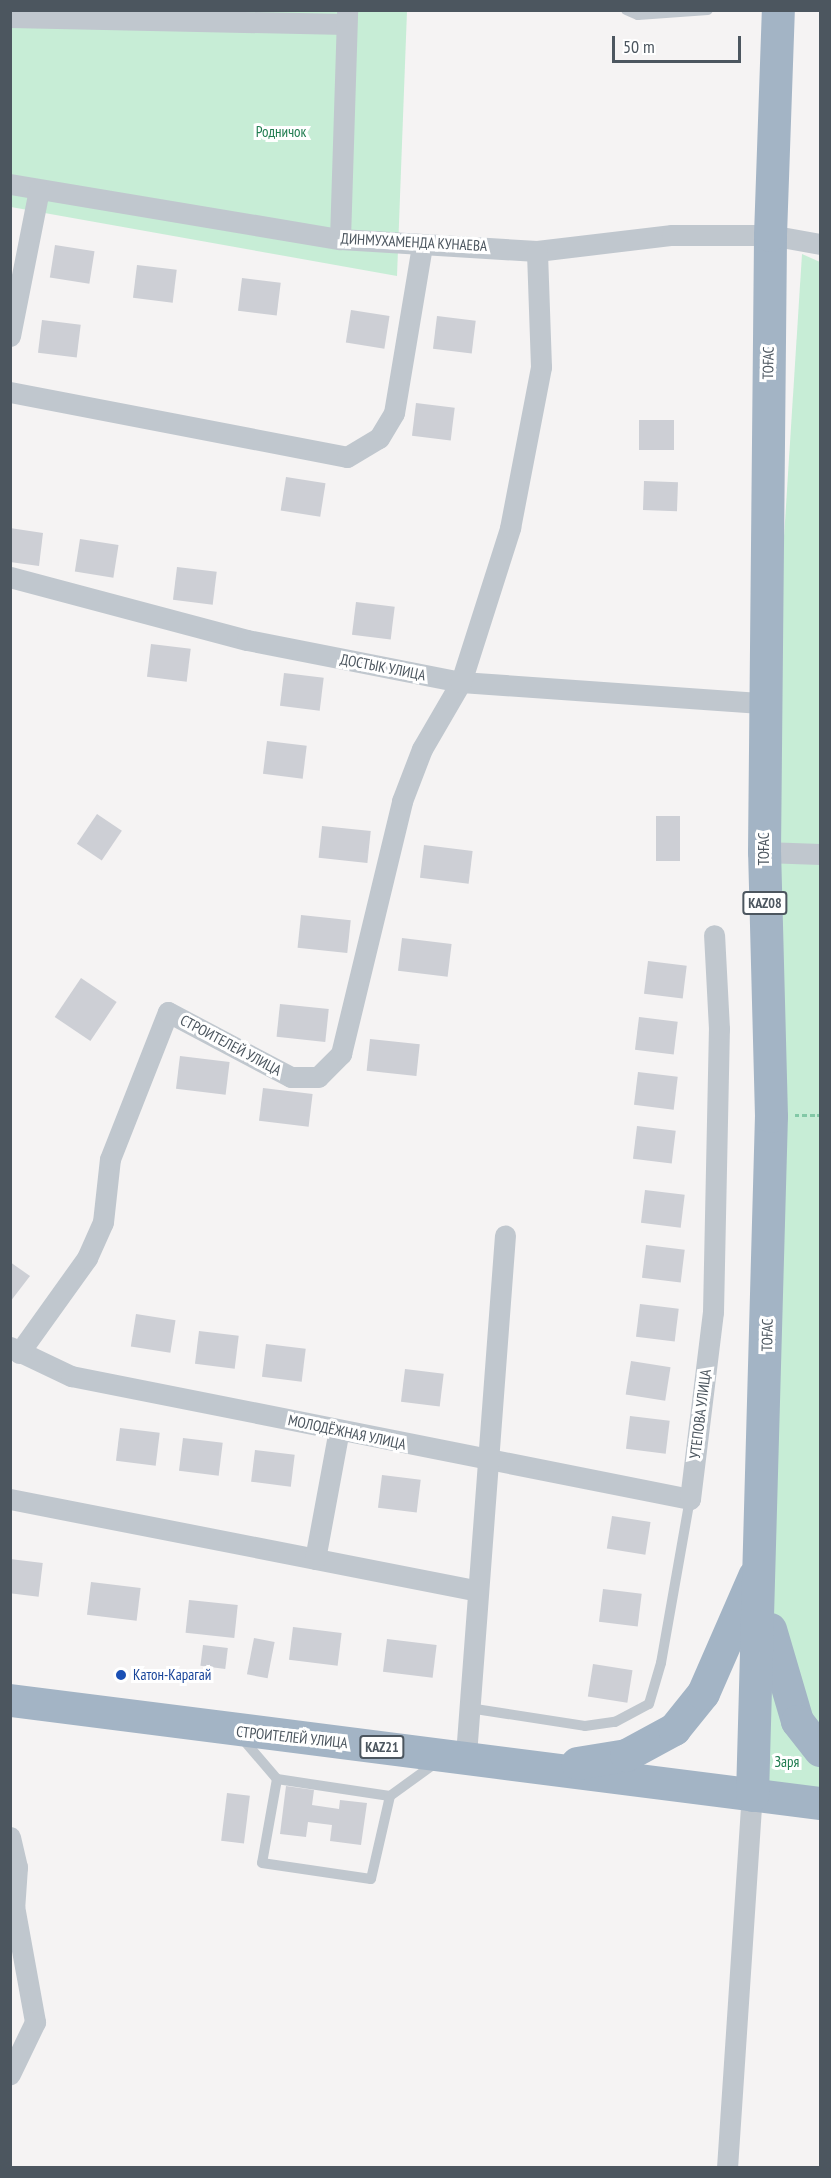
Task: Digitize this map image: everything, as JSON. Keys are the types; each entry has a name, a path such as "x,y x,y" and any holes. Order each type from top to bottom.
{"highway":[{"name":"ТОҒАС","path":"752,1795 761,1599 771,1116 764,852 770,235 777,10"},
{"path":"547,1767 626,1755 674,1730 704,1694 762,1558"},
{"path":"761,1599 797,1721 820,1750"},
{"name":"СТРОИТЕЛЕЙ УЛИЦА","path":"10,1700 235,1730 457,1755 820,1803"}],"street":[{"path":"10,17 346,17 340,239"},
{"name":"ДИНМУХАМЕНДА КУНАЕВА","path":"10,184 340,239 537,251 672,235 770,235 820,244"},
{"path":"10,336 39,190"},
{"path":"10,392 347,457 379,438 394,413 422,245"},
{"path":"461,682 510,528 541,367 537,251"},
{"name":"ДОСТЫК УЛИЦА","path":"10,576 247,640 461,682 765,703"},
{"name":"СТРОИТЕЛЕЙ УЛИЦА","path":"15,1350 87,1258 103,1222 110,1159 168,1012 291,1077 318,1077 341,1054 402,801 422,749 461,682"},
{"path":"764,852 820,854"},
{"name":"УТЕПОВА УЛИЦА","path":"690,1499 713,1312 719,1029 714,935"},
{"path":"457,1755 469,1708 477,1591 492,1462 504,1235"},
{"name":"МОЛОДЁЖНАЯ УЛИЦА","path":"15,1350 71,1376 492,1462 690,1499"},
{"path":"315,1559 339,1430"},
{"path":"10,1499 477,1591"},
{"path":"727,2168 752,1795"},
{"path":"10,1837 17,1867 14,1906 35,2022 10,2074"}],"lane":[{"path":"626,10 648,15 708,10"},
{"name":"УТЕПОВА УЛИЦА","path":"469,1708 585,1726 615,1722 649,1704 662,1663 690,1499"},
{"path":"235,1730 277,1779 390,1796 457,1755"},
{"path":"277,1779 262,1863 371,1879 390,1796"}],"green space":[{"name":"Родничок","path":"10,11 407,11 397,276 11,207"},
{"name":"Заря","path":"802,254 820,262 820,1806 752,1795 764,852"}],"building":[{"path":"55,245 95,251 89,284 50,278"},
{"path":"137,265 177,270 173,303 133,298"},
{"path":"242,278 281,283 277,316 238,311"},
{"path":"351,310 390,316 384,349 346,343"},
{"path":"437,316 476,321 472,354 433,349"},
{"path":"42,320 81,325 77,358 38,353"},
{"path":"416,403 455,408 451,441 412,436"},
{"path":"639,420 674,420 674,450 639,450"},
{"path":"286,477 326,483 320,517 281,511"},
{"path":"644,481 678,482 677,511 643,510"},
{"path":"10,528 43,533 39,566 10,562"},
{"path":"80,539 119,545 113,578 75,572"},
{"path":"177,567 217,572 213,605 173,600"},
{"path":"356,602 395,607 391,640 352,635"},
{"path":"151,644 191,649 187,682 147,677"},
{"path":"284,673 324,678 320,711 280,706"},
{"path":"267,741 307,746 303,779 263,774"},
{"path":"97,814 122,831 102,861 77,844"},
{"path":"656,816 680,816 680,861 656,861"},
{"path":"322,826 371,831 367,863 319,858"},
{"path":"424,845 473,851 469,884 420,878"},
{"path":"301,915 351,920 347,953 298,948"},
{"path":"402,938 452,944 448,977 398,971"},
{"path":"648,961 687,966 683,999 644,994"},
{"path":"81,978 117,1002 90,1041 55,1017"},
{"path":"280,1004 329,1009 325,1042 277,1037"},
{"path":"639,1017 678,1022 674,1055 635,1050"},
{"path":"370,1039 420,1044 416,1076 367,1071"},
{"path":"180,1056 230,1062 226,1095 176,1089"},
{"path":"638,1072 678,1077 674,1110 634,1105"},
{"path":"263,1088 313,1094 309,1127 259,1121"},
{"path":"637,1126 676,1131 672,1164 633,1159"},
{"path":"645,1190 685,1195 681,1228 641,1223"},
{"path":"646,1245 685,1250 681,1283 642,1278"},
{"path":"10,1262 30,1276 10,1302"},
{"path":"640,1304 679,1309 675,1342 636,1337"},
{"path":"136,1314 176,1320 170,1353 131,1347"},
{"path":"199,1331 239,1336 235,1369 195,1364"},
{"path":"266,1344 306,1349 302,1382 262,1377"},
{"path":"631,1361 671,1367 665,1401 626,1395"},
{"path":"405,1369 444,1374 440,1407 401,1402"},
{"path":"630,1416 670,1421 666,1454 626,1449"},
{"path":"120,1428 160,1433 156,1466 116,1461"},
{"path":"183,1438 223,1443 219,1476 179,1471"},
{"path":"255,1450 295,1455 291,1487 251,1482"},
{"path":"382,1475 421,1480 417,1513 378,1508"},
{"path":"612,1516 651,1522 645,1555 607,1549"},
{"path":"10,1559 43,1563 39,1597 10,1593"},
{"path":"91,1582 141,1588 137,1621 87,1615"},
{"path":"603,1589 642,1594 638,1627 599,1622"},
{"path":"189,1600 238,1605 234,1638 186,1633"},
{"path":"293,1627 342,1633 338,1666 289,1660"},
{"path":"254,1638 275,1642 268,1678 247,1674"},
{"path":"387,1639 437,1645 433,1678 383,1672"},
{"path":"203,1645 228,1648 225,1669 200,1666"},
{"path":"593,1664 633,1670 627,1703 588,1697"},
{"path":"286,1786 314,1790 312,1805 339,1809 340,1800 367,1803 361,1845 330,1841 332,1825 308,1822 306,1837 280,1834"},
{"path":"227,1793 250,1796 244,1843 221,1841"}],"place":[{"name":"Катон-Карагай","path":"121,1675"}]}
